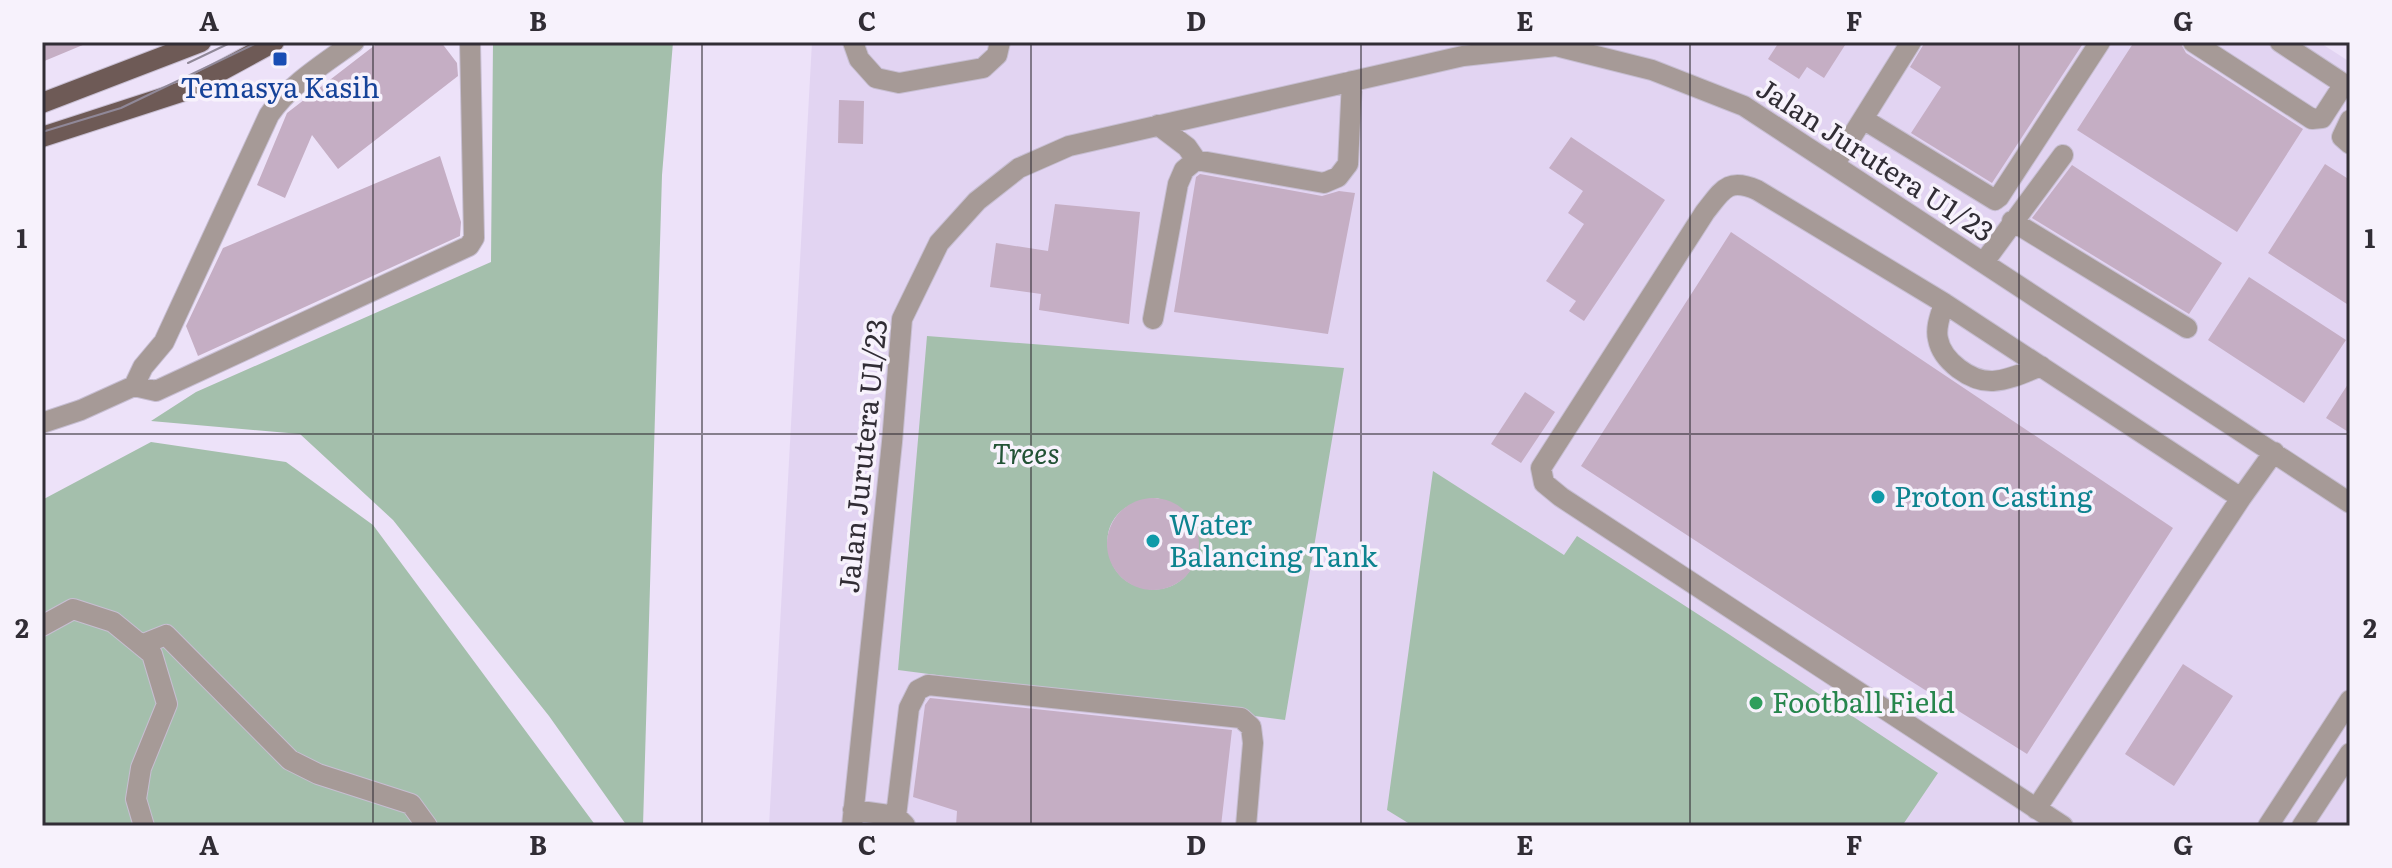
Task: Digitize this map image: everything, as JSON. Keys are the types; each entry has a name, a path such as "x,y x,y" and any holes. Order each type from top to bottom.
{"main road":[{"path":"42,103 201,42"},
{"path":"42,137 184,91 274,42"}],"street":[{"path":"134,386 143,367 164,342 276,104 354,42"},
{"path":"42,423 81,410 134,386 156,391 469,246 474,238 470,42"},
{"path":"853,42 859,59 876,78 899,83 983,68 997,55 1000,42"},
{"path":"1834,165 1911,42"},
{"path":"1863,119 1995,200 2100,42"},
{"path":"2193,42 2312,119 2322,118 2347,86 2280,42"},
{"name":"Jalan Jurutera U1/23","path":"852,818 902,319 939,243 977,201 1019,168 1069,146 1463,56 1559,44 1652,70 1744,106 2350,503"},
{"path":"1158,125 1187,147 1196,160 1324,183 1338,177 1348,164 1352,81"},
{"path":"2350,120 2342,137 2350,144"},
{"path":"1984,262 2063,155"},
{"path":"1153,319 1178,184 1184,170 1196,160"},
{"path":"2063,826 1561,497 1544,483 1541,468 1705,212 1725,188 1742,184 1757,190 1944,303 2241,498"},
{"path":"2012,221 2187,328"},
{"path":"1944,303 1937,328 1938,342 1951,363 1975,378 1989,382 2005,380 2041,366"},
{"path":"2036,809 2274,452"},
{"path":"42,626 73,609 113,622 152,654 167,704 141,768 136,799 144,826"},
{"path":"141,645 166,635 290,760 318,774 411,804 427,826"},
{"path":"852,818 901,821 909,708 918,690 928,685 1241,718 1251,727 1253,743 1246,826"},
{"path":"2268,826 2350,700"},
{"path":"2302,826 2350,753"}],"shaded area":[{"path":"812,42 2319,42 2350,62 2350,826 769,826"}],"green space":[{"path":"493,42 673,42 662,175 643,826 627,826 549,716 393,520 300,434 151,421 196,392 491,262"},
{"name":"Trees","path":"927,336 1344,368 1285,720 898,670","holes":["1157,498 1179,509 1193,524 1198,541 1196,558 1188,573 1174,584 1157,589 1126,581 1118,574 1109,554 1107,542 1112,522 1126,508 1145,500"]},
{"path":"151,442 286,462 373,525 596,826 42,826 42,500"},
{"path":"1433,471 1564,555 1577,536 1938,773 1902,826 1413,826 1387,810"}],"building":[{"path":"42,42 90,42 42,62"},
{"path":"379,42 441,42 457,63 458,76 338,169 312,135 285,198 257,185 287,113"},
{"path":"1779,42 1847,42 1824,78 1807,67 1799,79 1768,59"},
{"path":"1925,42 2084,42 1992,183 1911,133 1941,87 1910,67"},
{"path":"2134,42 2180,42 2186,53 2303,129 2237,232 2077,130"},
{"path":"839,100 864,101 863,144 838,143"},
{"path":"1571,137 1665,200 1584,321 1569,311 1576,301 1546,281 1584,224 1568,213 1583,191 1549,168"},
{"path":"440,156 461,222 460,236 198,356 186,326 223,248"},
{"path":"2325,164 2350,180 2350,306 2268,253"},
{"path":"2072,165 2222,263 2189,314 2032,218"},
{"path":"1200,174 1322,196 1339,191 1355,193 1328,334 1174,312 1196,177"},
{"path":"1055,204 1140,212 1129,324 1039,310 1041,294 990,287 996,243 1048,251"},
{"name":"Proton Casting","path":"1731,232 2173,528 2027,754 1581,466"},
{"path":"2249,277 2346,340 2304,403 2208,340"},
{"path":"2350,381 2350,433 2326,418"},
{"path":"1525,392 1555,412 1521,463 1491,444"},
{"name":"Water Balancing Tank","path":"1153,498 1170,502 1185,512 1195,527 1199,544 1195,561 1185,576 1170,586 1153,590 1136,586 1121,576 1111,561 1107,544 1111,527 1121,512 1136,502"},
{"path":"2183,664 2233,696 2174,786 2125,754"},
{"path":"930,698 1232,730 1221,826 956,826 957,811 913,797 925,705"}],"tram line":[{"path":"188,63 232,42"},
{"path":"42,132 121,108 259,42"}],"place":[{"name":"Temasya Kasih","path":"280,59"},
{"name":"Proton Casting","path":"1878,497"},
{"name":"Water Balancing Tank","path":"1153,541"},
{"name":"Football Field","path":"1756,703"}]}
